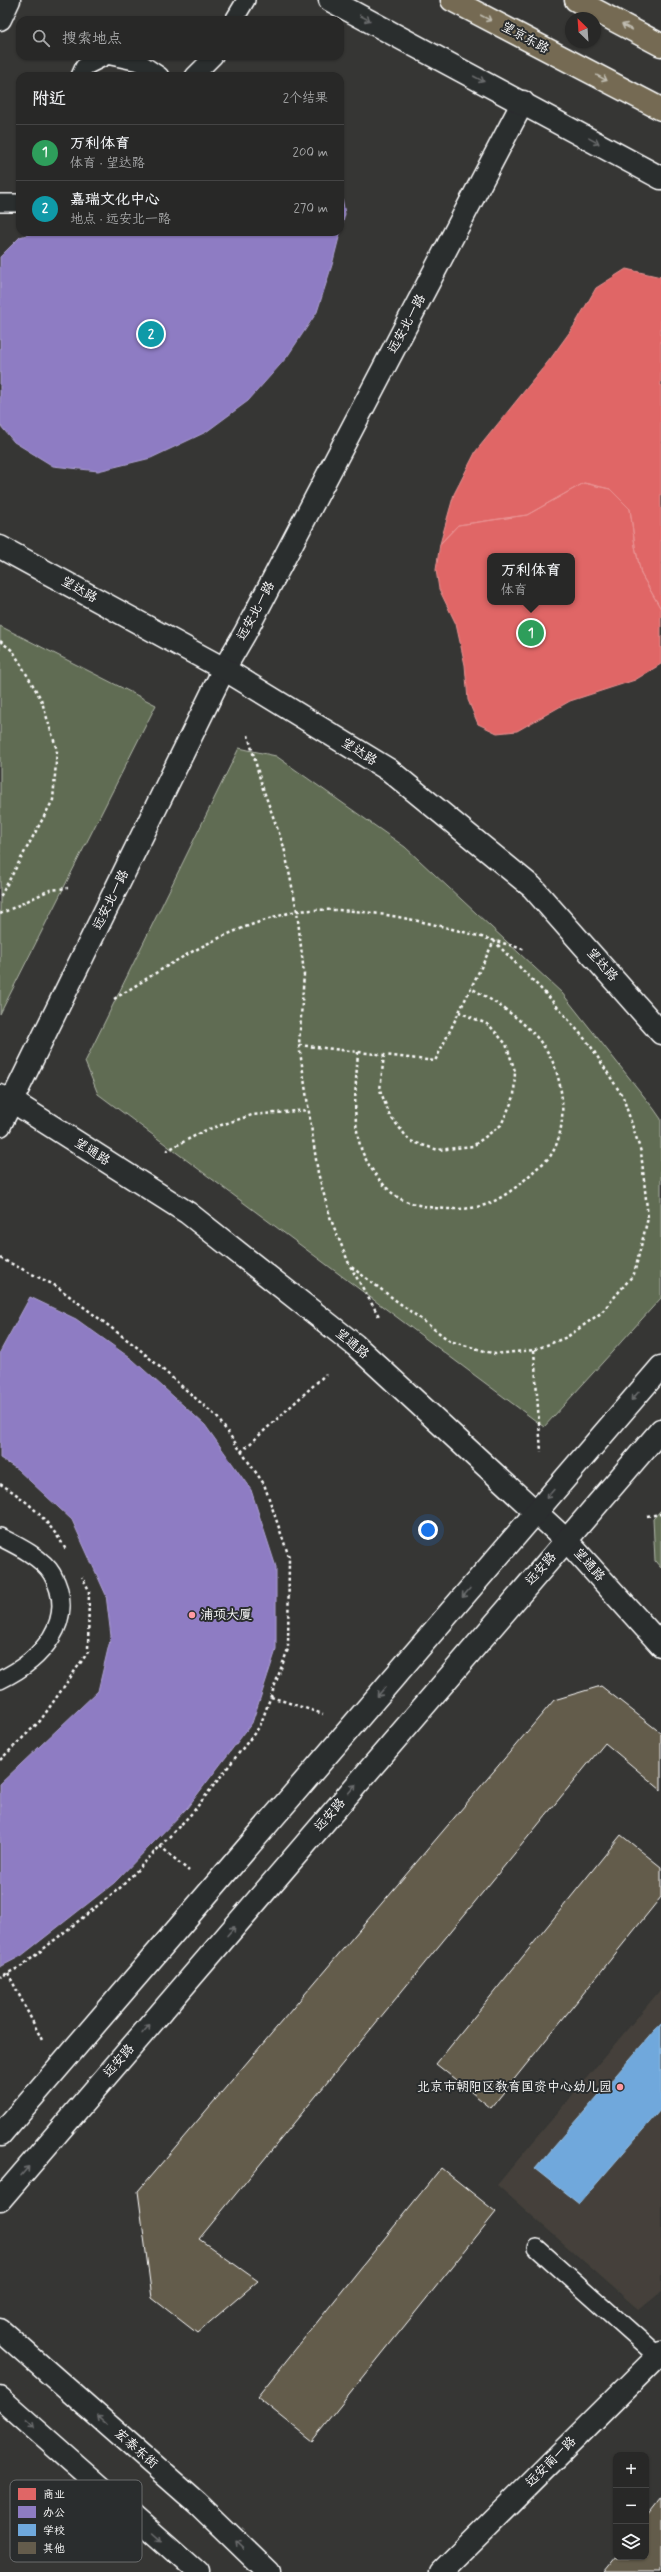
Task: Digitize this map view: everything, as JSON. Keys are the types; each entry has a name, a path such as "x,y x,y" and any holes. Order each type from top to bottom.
{"main road":[{"name":"望京东路","path":"452,0 661,109"},
{"path":"576,0 661,45"}],"street":[{"path":"0,19 9,0"},
{"path":"330,0 523,102 661,178"},
{"name":"远安北一路","path":"0,1125 6,1098 224,669 245,632 523,102"},
{"name":"望达路","path":"0,546 224,669 389,770 532,887 661,1033"},
{"name":"望通路","path":"6,1098 188,1213 355,1345 566,1540 661,1645"},
{"path":"0,2135 661,1367"},
{"name":"远安路","path":"0,2200 661,1430"},
{"name":"宏泰东街","path":"0,2330 197,2503 268,2572"},
{"name":"远安南一路","path":"441,2572 660,2354"},
{"path":"0,2398 92,2480"},
{"path":"142,2524 196,2572"}],"lane":[{"path":"236,16 246,0"},
{"path":"82,72 84,67 98,60"},
{"path":"129,60 139,62 154,72"},
{"path":"198,72 210,60"},
{"path":"0,203 16,203"},
{"path":"0,1538 25,1550 52,1574 63,1606 50,1642 17,1672 0,1680"},
{"path":"537,2248 660,2354"}],"path":[{"path":"0,641 13,651 42,699 57,750 53,800 0,897"},
{"path":"248,735 262,786 284,847 297,911 304,974 299,1045 318,1173 331,1220 350,1266 380,1318"},
{"path":"0,914 50,890 68,888"},
{"path":"114,999 206,942 252,924 297,911 347,910 445,926 526,950"},
{"path":"299,1045 435,1061 494,940"},
{"path":"350,1266 450,1341 495,1354 534,1350 566,1337 601,1313 634,1274 648,1218 641,1152 624,1097 590,1045 548,996 494,940"},
{"path":"358,1052 354,1110 360,1147 378,1179 400,1199 445,1210 482,1206 512,1190 551,1155 563,1121 561,1084 547,1051 524,1025 495,1001 471,988"},
{"path":"384,1055 380,1090 390,1116 410,1141 438,1150 473,1146 501,1125 514,1097 515,1071 506,1044 489,1026 459,1012"},
{"path":"166,1151 206,1130 252,1115 308,1110"},
{"path":"0,1258 56,1286 138,1348 217,1417 264,1484 289,1557 288,1649 260,1726 193,1812 121,1887 22,1966 0,1977"},
{"path":"534,1350 541,1452"},
{"path":"241,1452 326,1374"},
{"path":"647,1516 661,1514"},
{"path":"271,1697 322,1714"},
{"path":"160,1846 189,1871"},
{"path":"8,1973 44,2042"}],"shaded area":[{"name":"北京市朝阳区教育国资中心幼儿园","path":"661,1989 661,2292 639,2310 497,2185"}],"green space":[{"path":"0,626 156,705 0,1014"},
{"path":"239,748 276,756 405,847 562,993 661,1119 661,1298 544,1427 98,1094 85,1062"},
{"path":"661,1510 661,1568 655,1561 653,1519"}],"building: 商业":[{"path":"626,269 661,277 661,609 641,574 635,546 630,509 610,489 584,483 527,515 458,525 440,544 454,494 476,451 551,358 574,326 596,288"},
{"path":"584,483 610,489 630,509 635,546 641,574 661,609 661,664 635,680 570,701 517,731 497,733 478,724 468,700 465,665 456,624 439,589 436,570 440,544 458,525 527,515"}],"building: 办公":[{"path":"339,236 317,312 287,357 248,401 206,432 151,458 98,471 53,466 14,442 0,425 0,257 20,237"},
{"name":"浦项大厦","path":"30,1297 76,1319 133,1360 205,1425 251,1490 276,1567 276,1650 252,1723 187,1808 114,1883 21,1956 0,1967 0,1784 98,1691 111,1636 106,1595 72,1520 17,1469 0,1458 0,1352"}],"building: 学校":[{"path":"661,2023 661,2109 579,2204 535,2169"}],"building: 其他":[{"path":"601,1686 661,1733 661,1790 605,1743 199,2239 258,2281 197,2333 152,2298 138,2191 554,1700"},
{"path":"621,1835 661,1867 661,1897 491,2108 436,2064"},
{"path":"441,2168 496,2212 312,2441 257,2397"},
{"path":"661,2498 661,2572 602,2572 613,2559 613,2560 649,2560 649,2513"}],"place":[{"name":"嘉瑞文化中心","path":"151,334"},
{"name":"万利体育","path":"531,633"},
{"name":"浦项大厦","path":"192,1615"},
{"name":"北京市朝阳区教育国资中心幼儿园","path":"620,2087"}]}
